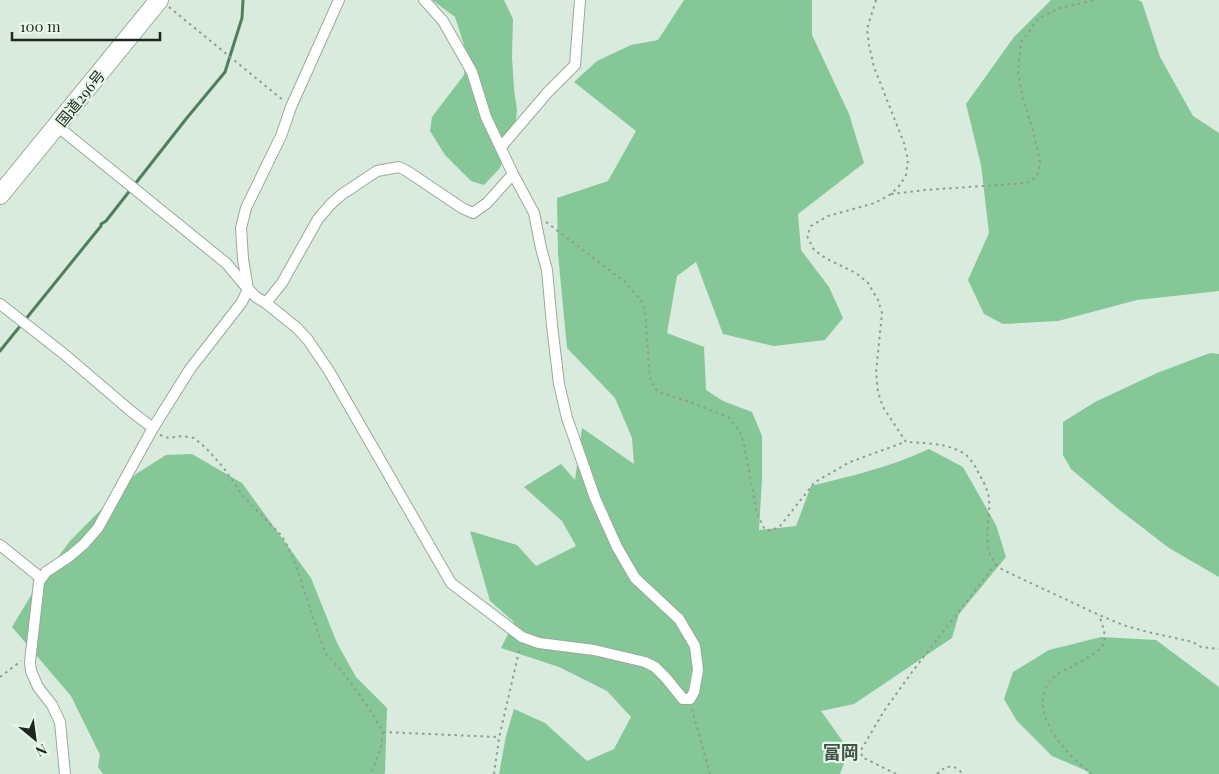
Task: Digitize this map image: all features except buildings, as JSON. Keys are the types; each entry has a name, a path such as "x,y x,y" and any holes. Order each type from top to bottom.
{"highway":[{"name":"国道296号","path":"0,196 57,126 165,4"}],"street":[{"path":"65,774 60,722 52,705 38,687 31,671 31,654 39,582 46,572 70,556 98,528 153,428 190,369 242,302 248,289 243,259 241,228 246,208 281,136 291,107 339,0"},
{"path":"57,126 226,264 256,297 266,303 308,340 329,371 451,583 522,637 540,643 594,650 645,662 655,667 684,699 690,699 696,683 698,670 695,646 679,619 635,578 617,547 595,498 567,418 559,384 547,270 534,213 486,117 472,72 443,21 424,0"},
{"path":"501,147 548,92 575,65 580,0"},
{"path":"266,303 282,283 318,219 341,195 377,171 399,167 462,208 473,213 487,203 513,174"},
{"path":"0,304 153,428"},
{"path":"0,545 42,578"}],"path":[{"path":"876,0 867,28 869,45 874,67 904,142 908,160 906,175 891,194 875,203 828,216 811,226 807,236 814,250 827,259 856,273 868,283 878,300 882,313 876,373 878,392 883,407 906,442"},
{"path":"891,194 1032,182 1038,173 1040,162 1033,130 1023,100 1018,72 1021,42 1039,18 1060,8 1095,0"},
{"path":"165,4 291,107"},
{"path":"534,213 625,282 641,300 645,311 650,378 654,388 662,393 687,400 728,417 740,432 757,514 764,528 772,531 780,526 815,482 850,462 906,442 934,444 952,448 964,454 975,466 989,496 987,537 989,551 995,565 1098,615 1123,625 1193,642 1201,647 1219,649"},
{"path":"153,428 160,436 194,438 206,448 223,467 242,496 282,536 296,566 326,654 343,672 383,732 381,747 370,774"},
{"path":"896,774 862,757 861,750 884,711 912,672 995,565"},
{"path":"1092,774 1058,741 1045,719 1043,700 1050,682 1056,674 1075,665 1101,648 1105,634 1098,615"},
{"path":"494,774 499,738 522,637"},
{"path":"0,677 31,654"},
{"path":"690,699 710,774"},
{"path":"383,732 499,738"},
{"path":"937,774 950,766 960,769 962,774"}],"green space":[{"path":"432,0 504,0 513,19 512,57 517,110 515,130 500,168 484,185 471,181 445,155 430,131 432,117 464,75 467,54 455,17"},
{"path":"684,0 812,0 812,35 849,114 864,163 798,214 801,250 829,287 843,318 825,340 774,346 723,334 696,262 677,276 667,333 704,347 706,390 723,401 752,412 762,436 759,530 796,526 811,486 886,466 929,449 963,467 996,525 1006,557 959,614 952,638 854,704 821,711 849,750 840,774 499,774 506,736 514,709 545,723 587,761 614,749 631,717 607,691 559,667 501,648 514,622 490,601 470,531 517,545 536,566 576,546 562,521 524,487 561,464 575,480 582,428 634,464 632,438 615,398 567,348 558,254 557,198 608,181 636,131 574,82 597,61 631,45 658,40"},
{"path":"1051,0 1138,0 1142,2 1160,57 1193,116 1219,133 1219,291 1137,300 1058,321 1003,324 984,314 968,280 989,233 981,165 966,104 1014,37"},
{"path":"1210,353 1219,354 1219,577 1169,548 1117,508 1071,469 1063,455 1063,422 1095,402 1157,373"},
{"path":"192,454 242,483 311,578 337,643 356,677 387,708 384,774 103,774 98,767 100,755 71,696 12,627 39,582 70,541 136,474 166,455"},
{"path":"1101,637 1156,640 1219,687 1219,774 1089,774 1087,771 1052,756 1017,721 1004,699 1013,672 1049,650"}],"waterway":[{"path":"0,351 225,72 242,18 243,0"}],"district":[{"name":"富岡","path":"841,752"}]}
